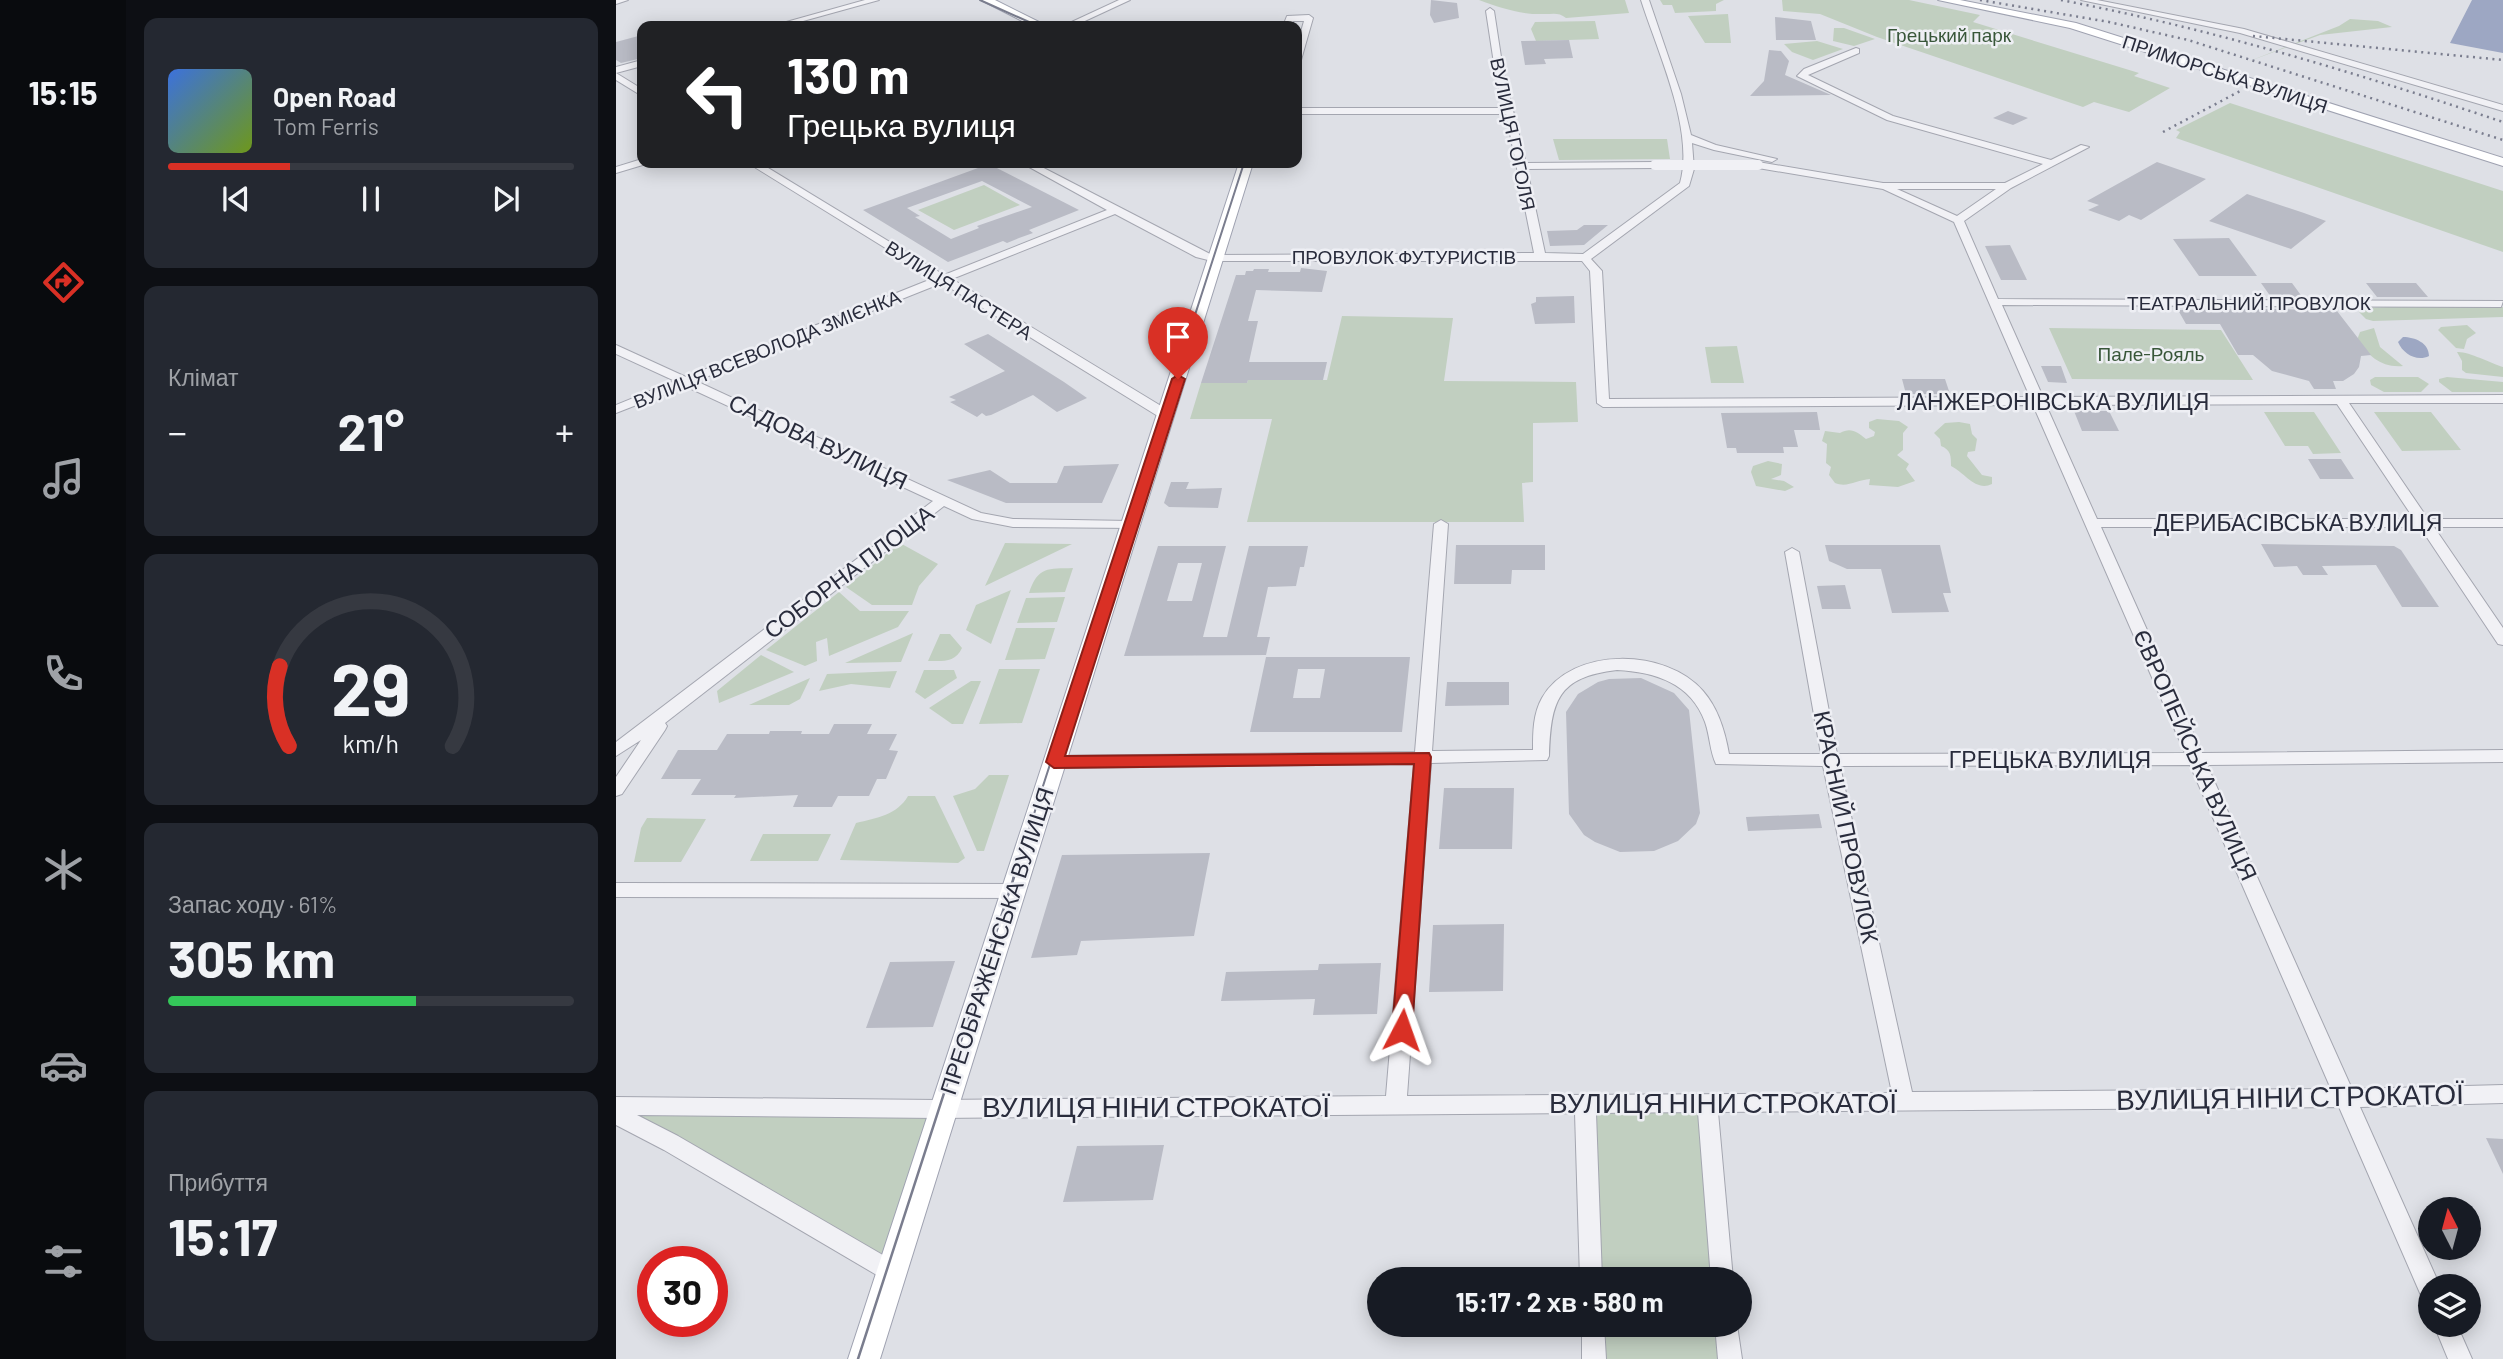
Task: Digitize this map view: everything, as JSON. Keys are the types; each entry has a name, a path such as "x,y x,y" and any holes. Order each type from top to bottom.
{"main road":[{"path":"986,0 1030,21"},
{"name":"ПРИМОРСЬКА ВУЛИЦЯ","path":"1942,0 2072,25 2503,163"},
{"name":"ПРЕОБРАЖЕНСЬКА ВУЛИЦЯ","path":"864,1359 1130,525 1220,258 1245,168"}],"street":[{"path":"616,2 624,0"},
{"path":"797,21 875,0"},
{"path":"1078,21 1126,0"},
{"path":"1585,258 1685,184 1690,175 1686,137 1645,0"},
{"path":"2085,0 2216,26 2503,108"},
{"name":"ВУЛИЦЯ ГОГОЛЯ","path":"1489,11 1494,46 1540,256"},
{"path":"1289,21 1290,18 1309,18 1302,42"},
{"path":"1857,51 1802,74 1817,84 1890,118 2052,163"},
{"path":"616,70 637,64"},
{"path":"616,76 637,90"},
{"path":"1302,111 1510,111"},
{"path":"1686,137 1714,147 1883,187 1958,220 2007,186 2084,147"},
{"path":"616,170 637,164"},
{"path":"1520,166 1758,165 1883,187 2007,186"},
{"name":"ВУЛИЦЯ ПАСТЕРА","path":"761,168 1166,415"},
{"name":"ПРОВУЛОК ФУТУРИСТІВ","path":"1036,168 1200,256 1585,258"},
{"name":"ВУЛИЦЯ ВСЕВОЛОДА ЗМІЄНКА","path":"616,410 1114,211"},
{"name":"ЄВРОПЕЙСЬКА ВУЛИЦЯ","path":"1958,220 2423,1274"},
{"name":"ЛАНЖЕРОНІВСЬКА ВУЛИЦЯ","path":"1585,258 1596,271 1604,403 2342,402 2503,399"},
{"name":"ТЕАТРАЛЬНИЙ ПРОВУЛОК","path":"1996,302 2501,304"},
{"name":"САДОВА ВУЛИЦЯ","path":"616,349 943,500"},
{"path":"2342,402 2503,640"},
{"name":"СОБОРНА ПЛОЩА","path":"616,750 672,710 899,531 943,500 977,516 1013,523 1130,525"},
{"name":"ДЕРИБАСІВСЬКА ВУЛИЦЯ","path":"2093,523 2503,523"},
{"path":"1396,1105 1441,524"},
{"name":"КРАСНИЙ ПРОВУЛОК","path":"1792,552 1830,760 1904,1101"},
{"name":"ГРЕЦЬКА ВУЛИЦЯ","path":"1423,757 1541,756 1545,709 1557,689 1592,669 1622,665 1667,673 1691,688 1712,719 1722,760 2197,760 2503,756"},
{"name":"СОБОРНА ПЛОЩА","path":"616,790 651,735 672,710"},
{"path":"1054,762 1423,757"},
{"path":"616,890 1013,891"},
{"name":"ВУЛИЦЯ НІНИ СТРОКАТОЇ","path":"616,1106 944,1109 2346,1098 2503,1094"},
{"path":"1707,1103 1721,1267"},
{"path":"1585,1104 1591,1267"},
{"path":"616,1115 671,1143 892,1273"},
{"path":"1593,1337 1594,1359"},
{"path":"1727,1337 1730,1359"},
{"path":"2450,1337 2460,1359"}],"green space":[{"path":"1479,0 1625,0 1629,13 1566,18 1556,14 1519,12"},
{"path":"1660,0 1724,0 1716,4 1716,11 1675,13 1672,5 1663,5"},
{"name":"Грецький парк","path":"1782,0 1909,0 1980,15 1973,22 2139,73 2134,76 2170,88 2129,112 2094,102 2083,107 1877,37 1820,14 1783,11"},
{"path":"1728,14 1731,43 1705,43 1688,16"},
{"path":"2350,19 2378,21 2392,27 2320,35 2247,62 2339,26"},
{"path":"1595,21 1599,39 1536,41 1531,29 1535,22"},
{"path":"1834,28 1844,28 1875,39 1854,46 1833,41"},
{"path":"1817,41 1843,49 1813,60 1792,52 1784,44"},
{"path":"2230,103 2503,191 2503,252 2176,138 2180,132 2176,130"},
{"path":"1553,139 1667,139 1670,159 1559,160"},
{"path":"984,185 1020,205 954,230 918,210"},
{"path":"2503,307 2503,317 2373,321 2366,319 2359,312 2361,308"},
{"path":"1342,316 1453,318 1444,381 1576,382 1578,422 1533,423 1533,482 1522,483 1524,522 1247,522 1272,419 1190,419 1201,383 1327,380"},
{"path":"2467,325 2476,333 2467,339 2464,349 2456,348 2438,330 2441,327"},
{"name":"Пале-Рояль","path":"2049,328 2221,330 2253,380 2072,379"},
{"path":"2374,328 2380,347 2403,366 2388,365 2376,360 2357,340 2360,332"},
{"path":"1737,346 1744,383 1711,383 1705,347"},
{"path":"2457,352 2473,355 2503,367 2503,377 2466,373 2462,370 2462,361"},
{"path":"2375,377 2418,377 2429,384 2421,392 2384,392 2371,385 2370,380"},
{"path":"2447,377 2503,382 2503,392 2452,392 2439,382 2439,379"},
{"path":"2264,412 2314,412 2341,453 2313,454 2308,446 2285,446"},
{"path":"2374,412 2431,412 2461,450 2402,451"},
{"path":"1877,419 1899,421 1908,427 1903,433 1903,450 1897,455 1909,464 1906,469 1915,481 1898,487 1869,485 1870,479 1848,484 1835,483 1829,475 1831,467 1826,463 1827,444 1822,441 1825,431 1840,433 1851,430 1866,439 1874,436 1875,432 1869,428 1869,422"},
{"path":"1945,423 1970,424 1972,434 1977,439 1975,451 1968,452 1967,456 1982,475 1992,477 1992,484 1976,484 1951,466 1950,454 1941,446 1940,439 1934,433"},
{"path":"1768,461 1782,464 1781,475 1771,479 1784,481 1794,487 1785,491 1756,486 1751,472 1753,466"},
{"path":"900,543 938,564 919,586 912,605 872,605 846,587"},
{"path":"1005,543 1072,544 985,586"},
{"path":"1073,568 1065,592 1029,593 1040,573"},
{"path":"1011,590 991,644 966,630 976,605"},
{"path":"839,592 860,611 909,611 898,627 829,656 827,638 816,642 817,661 805,666 766,650"},
{"path":"1065,597 1057,622 1017,623 1026,598"},
{"path":"1016,628 1055,628 1045,659 1005,660"},
{"path":"913,633 901,662 845,663"},
{"path":"940,634 950,634 962,648 952,659 928,661"},
{"path":"761,655 794,672 719,703 717,691"},
{"path":"999,669 1040,669 1022,723 979,724"},
{"path":"924,670 954,670 957,678 925,699 915,692"},
{"path":"897,671 890,688 851,684 819,691 827,674"},
{"path":"810,678 800,699 789,705 749,705"},
{"path":"971,681 981,681 963,724 952,724 929,708"},
{"path":"989,775 1009,775 984,851 977,851 953,796 975,789"},
{"path":"908,796 935,796 965,858 958,863 840,860 856,823 892,812"},
{"path":"647,818 706,819 681,862 634,862 641,828"},
{"path":"763,834 831,834 818,861 750,861"},
{"path":"1705,1105 1720,1267 1596,1267 1589,1107"},
{"path":"616,1106 944,1109 892,1273"},
{"path":"1600,1337 1726,1337 1728,1359 1601,1359"}],"water":[{"path":"2472,0 2503,0 2503,53 2450,43"},
{"path":"2403,337 2420,342 2427,348 2429,356 2420,358 2407,353 2398,342"}],"building":[{"path":"1431,0 1457,3 1459,18 1434,23 1430,15"},
{"path":"1775,17 1811,21 1816,40 1776,40"},
{"path":"637,36 637,59 621,63 616,60 616,42"},
{"path":"1569,40 1573,58 1544,59 1546,64 1525,65 1521,41"},
{"path":"1769,50 1781,51 1789,61 1785,75 1831,95 1750,96 1764,81"},
{"path":"2008,111 2028,118 2013,125 1993,118"},
{"path":"2157,162 2206,179 2141,220 2129,215 2119,221 2088,210 2099,205 2087,201"},
{"path":"978,168 997,168 1079,210 1029,230 1033,233 1007,243 1003,241 948,262 863,210","holes":["982,181 1032,207 977,226 979,228 951,239 915,217 920,216 907,208"]},
{"path":"2247,194 2326,221 2291,249 2209,221"},
{"path":"1584,225 1608,225 1584,245 1550,246 1547,231 1577,230"},
{"path":"2229,238 2257,276 2199,276 2173,239"},
{"path":"2010,245 2027,280 2001,280 1985,246"},
{"path":"1301,268 1327,271 1322,292 1256,290 1248,321 1258,321 1249,362 1327,362 1323,380 1201,383 1236,275 1245,275 1246,271 1254,269 1300,272"},
{"path":"2261,283 2292,283 2303,298 2271,297"},
{"path":"2366,283 2416,283 2428,297 2377,297"},
{"path":"1574,296 1575,323 1535,324 1531,304 1536,302 1536,297"},
{"path":"2178,310 2337,311 2371,355 2361,356 2359,367 2354,374 2343,381 2333,381 2336,389 2314,389 2309,381 2272,371 2253,355 2238,355 2220,324 2186,324"},
{"path":"988,334 1087,398 1057,412 1033,395 991,415 982,413 977,417 950,402 956,400 949,397 1005,371 964,344"},
{"path":"2041,366 2061,366 2067,383 2048,382"},
{"path":"1902,379 1945,379 1950,394 1906,394"},
{"path":"2074,411 2109,411 2119,431 2082,431"},
{"path":"1817,412 1820,430 1794,430 1798,447 1783,447 1784,453 1737,453 1736,448 1727,448 1721,413"},
{"path":"2308,459 2341,459 2354,479 2320,479"},
{"path":"1119,464 1102,503 1006,503 947,480 990,470 1010,483 1057,483 1064,466"},
{"path":"1171,482 1189,482 1186,489 1222,488 1218,508 1169,507 1164,503"},
{"path":"2261,544 2394,546 2401,550 2439,607 2402,607 2376,565 2322,566 2328,575 2303,575 2297,566 2274,567"},
{"path":"1456,545 1545,545 1545,570 1512,570 1511,584 1454,584"},
{"path":"1825,545 1940,545 1951,593 1943,593 1949,612 1892,613 1881,569 1847,569 1829,561"},
{"path":"1158,546 1226,546 1203,637 1227,637 1249,546 1308,546 1304,567 1300,567 1296,586 1268,587 1257,637 1270,637 1266,655 1124,656","holes":["1178,563 1202,563 1192,601 1167,601"]},
{"path":"1845,585 1851,609 1822,609 1817,586"},
{"path":"1266,657 1410,657 1402,732 1250,732","holes":["1298,669 1325,669 1320,698 1293,698"]},
{"path":"1641,678 1674,693 1689,710 1700,813 1696,824 1678,841 1654,851 1620,852 1584,835 1569,814 1566,712 1578,694 1598,682"},
{"path":"1447,682 1509,682 1509,705 1445,706"},
{"path":"834,724 872,724 867,734 897,734 889,750 898,751 886,779 877,779 869,796 838,796 832,807 793,807 798,795 734,798 736,795 691,795 701,779 661,779 678,750 717,750 727,734 802,731 801,734 829,734"},
{"path":"1444,788 1514,788 1512,849 1439,849"},
{"path":"1819,814 1822,828 1748,831 1746,817"},
{"path":"1210,853 1194,936 1081,941 1077,955 1031,958 1062,855"},
{"path":"1504,924 1503,991 1429,992 1433,925"},
{"path":"955,961 933,1027 866,1028 890,962"},
{"path":"1381,963 1377,1014 1313,1015 1315,999 1221,1001 1226,972 1318,970 1319,964"},
{"path":"2486,1138 2503,1139 2503,1174"},
{"path":"1164,1145 1153,1200 1063,1202 1077,1146"}],"tram line":[{"path":"980,0 1027,21"},
{"path":"1013,879 1242,168"},
{"path":"858,1359 1014,877"}],"railway":[{"path":"1980,0 2109,22 2188,40 2503,140"},
{"path":"2061,0 2229,38 2394,86 2503,122"},
{"path":"2253,36 2503,60"},
{"path":"2163,132 2242,90"}],"route":[{"path":"1178,379 1054,762 1423,757 1402,1030"}]}
